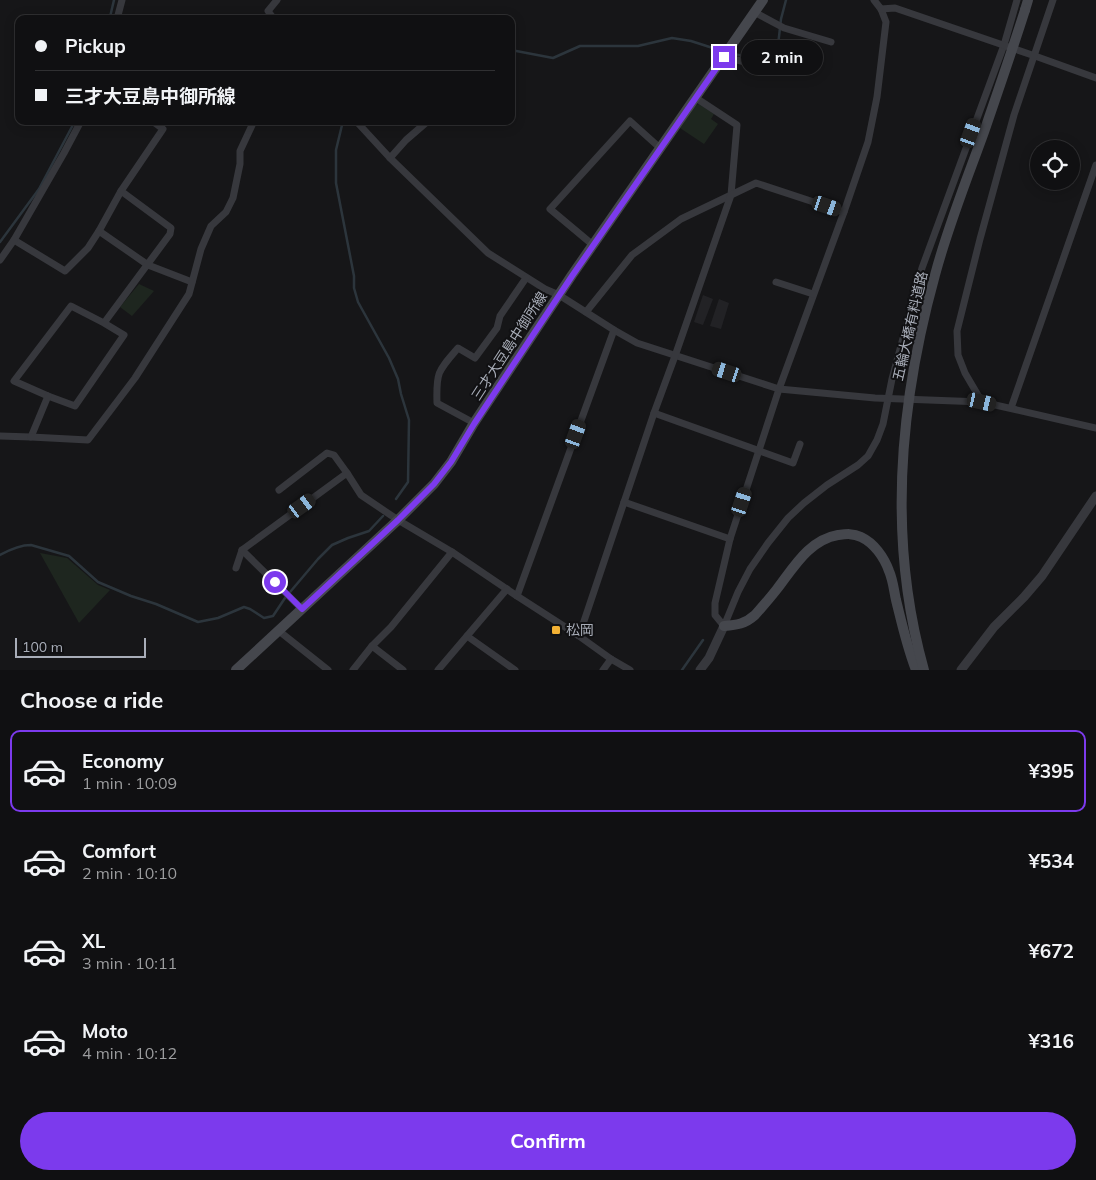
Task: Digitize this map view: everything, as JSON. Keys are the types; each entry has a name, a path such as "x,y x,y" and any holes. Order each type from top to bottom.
{"main road":[{"name":"三才大豆島中御所線","path":"236,670 398,520 434,484 451,462 559,295 763,0"},
{"name":"五輪大橋有料道路","path":"924,670 911,619 902,542 904,430 916,354 935,275 1026,5"},
{"path":"724,626 737,625 749,621 756,615 806,552 821,541 849,534 859,536 868,540 875,547 889,570 903,629 916,670"}],"street":[{"path":"119,15 122,0"},
{"path":"271,15 268,11 277,0"},
{"path":"724,626 715,615 714,604 730,539 779,389 868,142 877,97 886,22 881,9 874,0"},
{"path":"700,670 709,658 750,569 768,543 788,518 804,503 868,456 877,440 883,424 892,379 922,268 1004,45 1017,0"},
{"path":"982,402 965,374 958,354 957,331 1014,115 1053,0"},
{"path":"881,9 895,8 1096,78"},
{"path":"754,12 781,26 831,42"},
{"path":"724,57 775,69"},
{"path":"579,636 654,413 676,356 731,195 737,125 696,98"},
{"path":"593,245 550,209 630,121 660,148"},
{"path":"0,260 14,240 79,125"},
{"path":"14,240 65,271 88,248 99,231 121,191 163,129 158,125"},
{"path":"0,436 88,440 135,378 189,294 201,249 211,226 226,212 233,198 240,164 240,151 252,125"},
{"path":"360,125 390,158 488,253 526,278 559,295 637,343 779,389 875,398 982,402 1096,428"},
{"path":"390,158 406,140 423,125"},
{"path":"1011,408 1096,165"},
{"path":"586,312 632,255 681,219 756,183 844,212"},
{"path":"104,323 170,234 171,228 121,191"},
{"path":"99,231 148,265 192,282"},
{"path":"474,424 437,403 436,384 438,373 458,348 475,358 497,328 500,316 526,278"},
{"path":"776,282 814,294"},
{"path":"71,306 104,323 124,335 76,406 14,381 71,306"},
{"path":"517,596 614,330"},
{"path":"31,437 48,396"},
{"path":"654,413 793,463 800,444"},
{"path":"279,490 327,453 334,455 361,495 398,520 452,552 630,670"},
{"path":"236,568 242,550 347,473"},
{"path":"961,670 994,627 1042,576 1096,496"},
{"path":"624,502 730,539"},
{"path":"242,550 302,609"},
{"path":"353,670 452,552"},
{"path":"438,670 507,589"},
{"path":"279,631 328,670"},
{"path":"467,636 515,670"},
{"path":"372,646 403,670"},
{"path":"603,670 611,659"}],"shaded area":[{"path":"699,104 714,114 711,119 718,124 704,144 680,128 695,105"},
{"path":"139,284 154,291 132,316 120,307"},
{"path":"703,295 713,299 703,325 694,322"},
{"path":"719,299 729,303 721,329 710,326"},
{"path":"40,553 67,558 98,585 110,590 79,623"}],"waterway":[{"path":"110,15 114,0"},
{"path":"734,54 776,63 781,19 786,0"},
{"path":"515,51 553,58 580,46 638,46 672,38 691,41 719,50"},
{"path":"0,242 39,189 73,125"},
{"path":"342,125 336,150 336,183 354,276 354,288 358,302 389,358 398,379 409,420 408,482 396,499"},
{"path":"0,555 15,548 31,545 69,556 98,582 198,622 218,618 244,607 264,618 273,616 285,598 332,545 369,531 383,516"},
{"path":"682,670 703,640"}],"place":[{"name":"松岡","path":"556,630"}],"route":[{"path":"275,582 302,609 434,484 451,462 559,295 724,57"}]}
